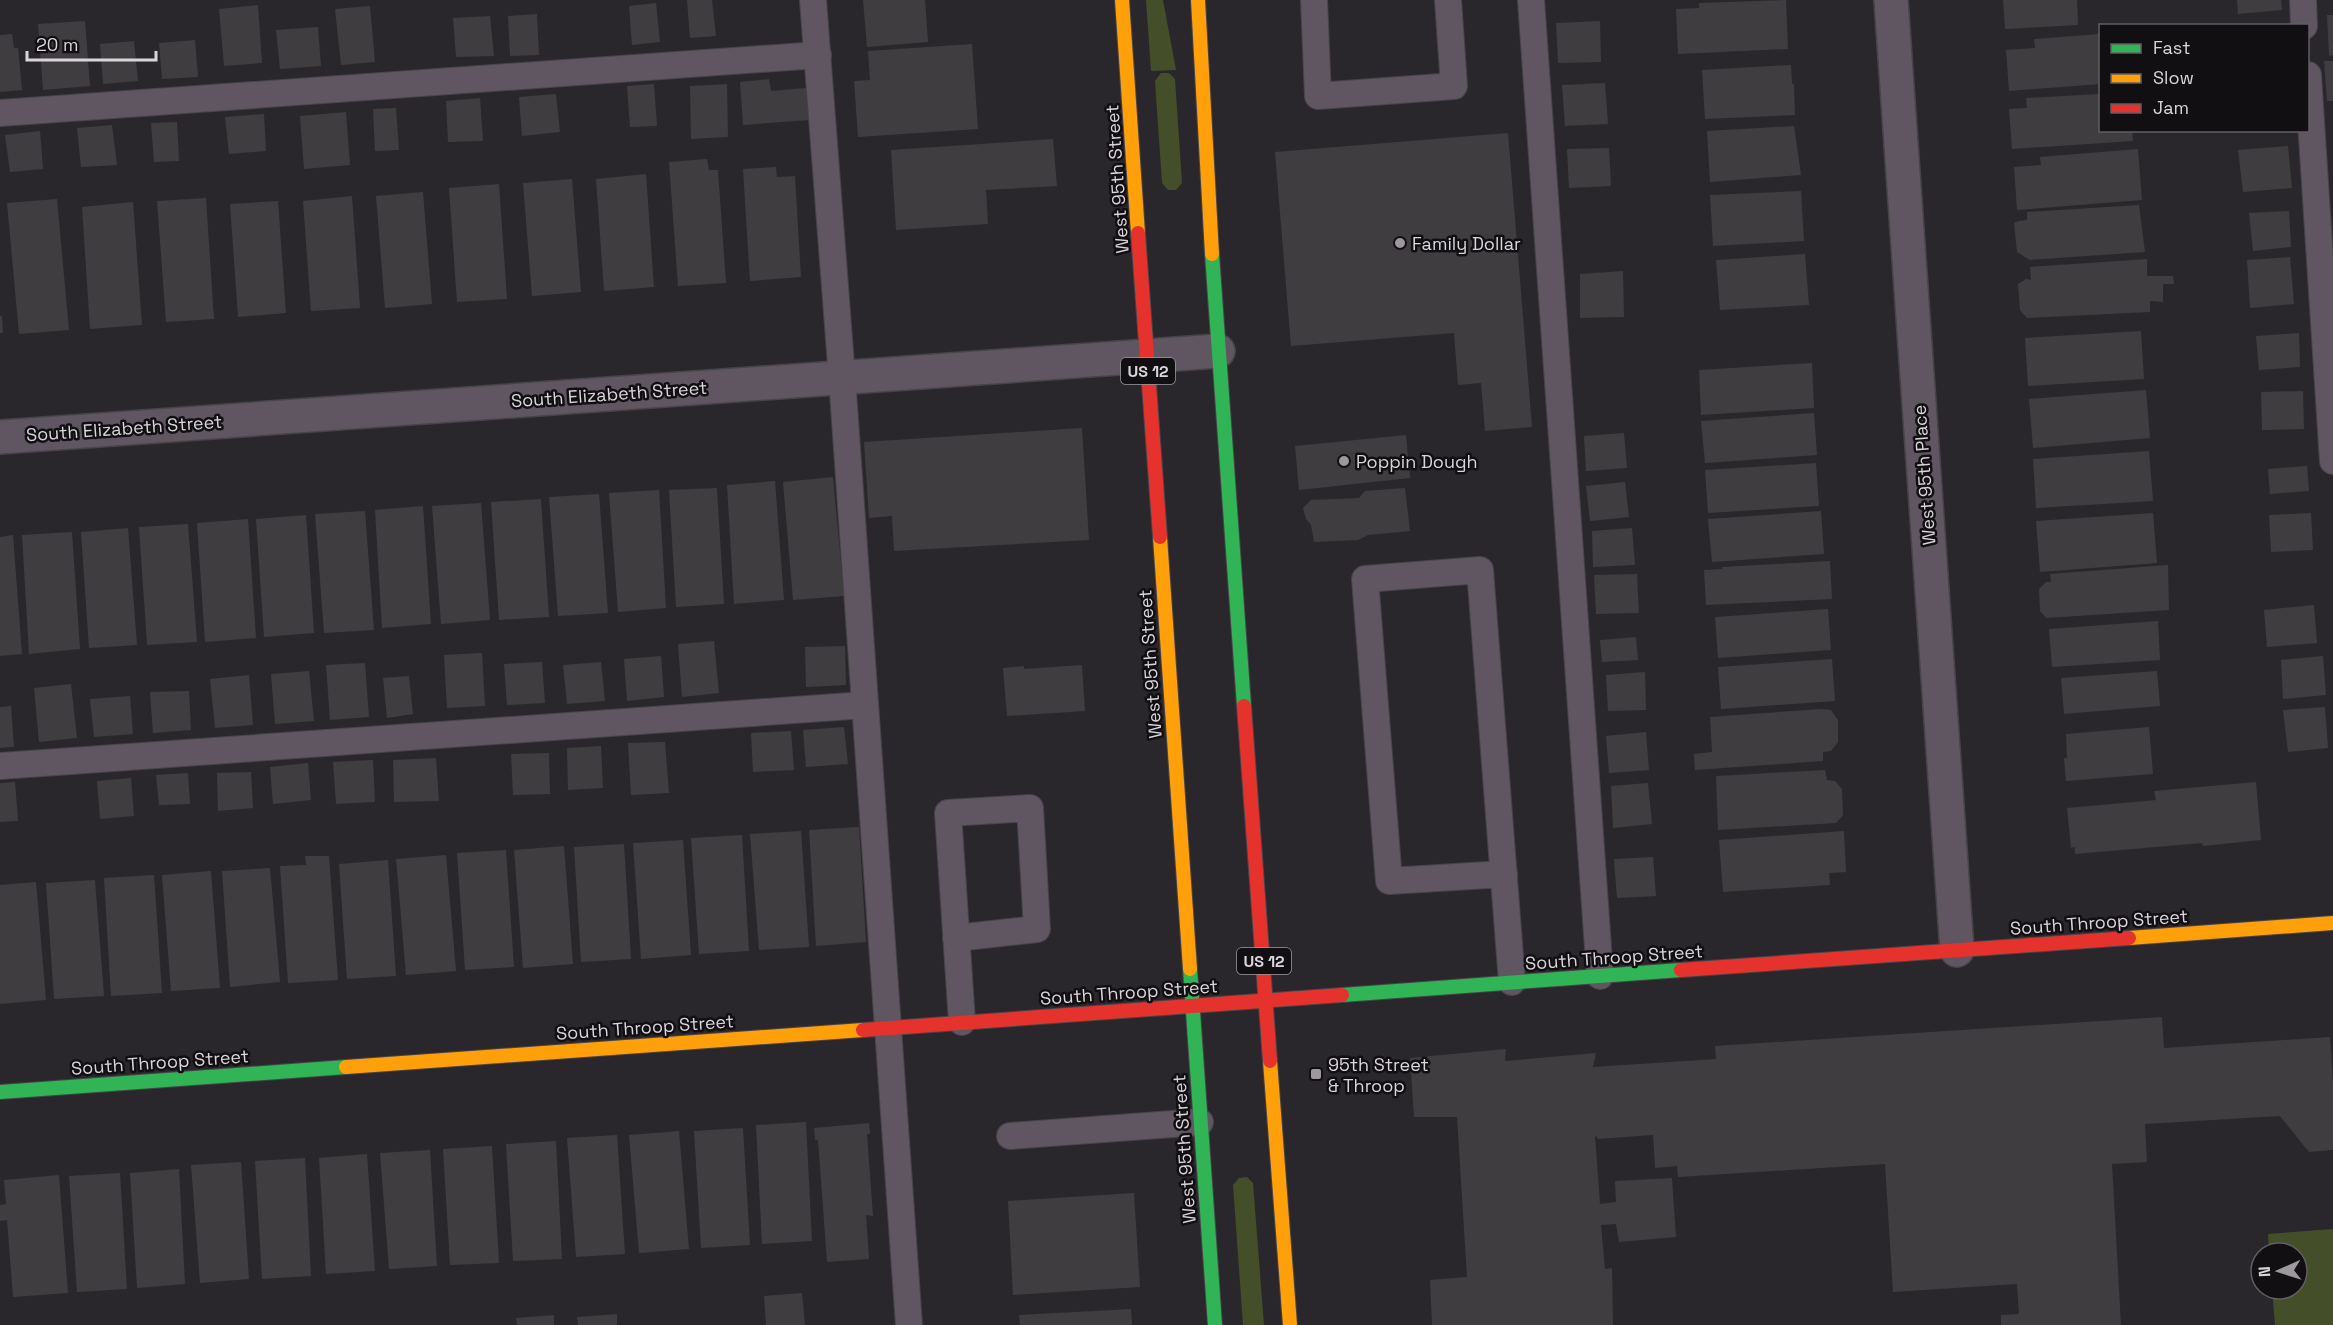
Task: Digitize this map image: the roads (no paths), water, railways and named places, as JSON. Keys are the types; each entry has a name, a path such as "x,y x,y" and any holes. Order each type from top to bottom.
{"main road":[{"name":"West 95th Street","path":"1122,0 1215,1325"},
{"name":"US 12","path":"1198,0 1218,351 1290,1325"},
{"name":"South Throop Street","path":"0,1092 2333,923"}],"street":[{"name":"West 95th Place","path":"1891,0 1956,950"},
{"name":"South Elizabeth Street","path":"0,437 1218,351"}],"lane":[{"path":"813,0 909,1325"},
{"path":"1314,0 1318,96 1454,86 1448,0"},
{"path":"1531,0 1600,976"},
{"path":"2302,0 2304,24"},
{"path":"0,113 818,55"},
{"path":"2309,105 2333,461"},
{"path":"1504,874 1389,881 1365,579 1480,570 1504,874 1512,982"},
{"path":"0,766 865,705"},
{"path":"956,938 1037,929 1030,808 948,813 956,938 962,1022"},
{"path":"1010,1136 1200,1122"}],"place":[{"name":"Family Dollar","path":"1400,243"},
{"name":"Poppin Dough","path":"1344,461"},
{"name":"95th Street & Throop","path":"1316,1074"}]}
